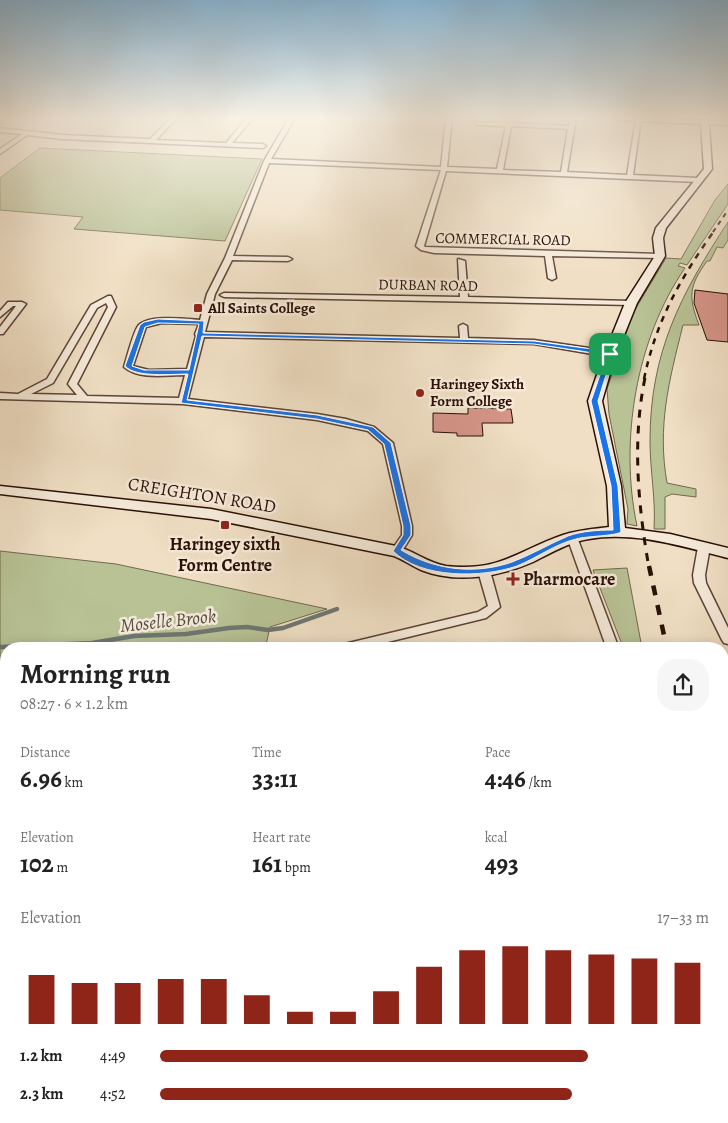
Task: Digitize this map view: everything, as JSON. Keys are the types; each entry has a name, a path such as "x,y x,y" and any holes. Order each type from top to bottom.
{"street":[{"path":"183,401 202,322 214,286 229,258 264,170"},
{"name":"COMMERCIAL ROAD","path":"444,170 420,246 423,250 660,256"},
{"path":"483,170 698,180"},
{"path":"630,177 631,170"},
{"path":"617,532 614,486 594,401 610,354 631,303 660,256 658,238 661,228 708,170"},
{"path":"548,254 552,278"},
{"path":"229,258 288,259"},
{"path":"462,261 464,300"},
{"name":"DURBAN ROAD","path":"224,295 631,303"},
{"path":"20,397 50,381 94,307 108,298 112,307 72,384 84,398"},
{"path":"0,315 11,304 22,304 1,329"},
{"path":"191,372 132,370 128,366 142,326 146,323 158,321 202,322"},
{"path":"463,326 464,341"},
{"path":"79,332 99,332"},
{"path":"199,334 534,342 610,354"},
{"path":"0,396 183,401 317,417 359,425 378,434 388,443 407,526 407,535 397,551"},
{"name":"CREIGHTON ROAD","path":"0,490 208,514 397,551 413,561 442,570 484,571 514,564 572,537 597,532 617,532 728,553"},
{"path":"572,537 610,642"},
{"path":"704,547 699,575 700,583 728,640"},
{"path":"372,642 489,612 494,607 494,600 484,571"}],"green space":[{"path":"10,170 257,170 225,241 74,229 83,217 0,210 0,178"},
{"path":"728,184 728,204 687,265 680,263 678,266 685,268 668,296 654,326 644,358 631,426 630,460 637,526 627,524 628,509 609,414 607,389 633,313 666,258 681,259 715,200"},
{"path":"728,222 728,240 723,248 717,247 710,261 707,261 701,270 694,285 692,299 699,325 683,325 666,404 663,442 667,483 696,489 696,497 672,494 665,497 665,529 654,529 650,441 651,409 662,352 671,325 683,299 711,248"},
{"path":"0,551 116,564 327,609 270,627 267,642 0,642"},
{"path":"627,568 641,642 621,642 593,570"}],"building":[{"path":"695,290 728,294 728,342 707,340 694,303"},
{"path":"468,408 511,409 513,423 482,423 483,436 457,436 457,433 433,432 433,413 468,414"}],"waterway":[{"name":"Moselle Brook","path":"98,642 134,636 186,634 229,628 247,627 268,630 283,628 337,609"}],"railway":[{"path":"713,232 728,210"},
{"path":"644,379 662,319 690,266 714,231"},
{"path":"645,378 639,425 638,473 639,497 649,568"},
{"path":"649,566 665,642"}],"place":[{"name":"All Saints College","path":"198,308"},
{"name":"Haringey Sixth Form College","path":"420,393"},
{"name":"Haringey sixth Form Centre","path":"225,525"},
{"name":"Pharmocare","path":"513,579"}],"route":[{"path":"610,354 534,342 199,334 191,372 144,372 132,370 128,366 142,326 146,323 158,321 202,322 199,334 191,372 183,401 317,417 370,428 388,443 407,526 407,535 397,551 413,561 428,567 457,572 484,571 514,564 572,537 597,532 617,532 614,486 594,401 610,354"}]}
